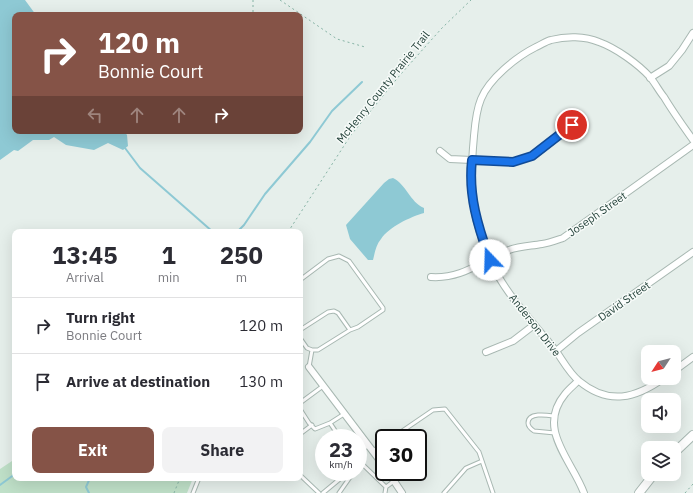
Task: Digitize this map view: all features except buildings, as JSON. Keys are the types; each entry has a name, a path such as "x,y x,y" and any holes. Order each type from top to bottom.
{"street":[{"path":"650,78 669,66 693,33"},
{"name":"Anderson Drive","path":"654,385 635,395 608,397 578,381 506,288 490,260 478,228 473,201 471,185 476,116 481,98 493,80 511,64 530,50 551,40 576,37 599,42 626,56 650,78 693,140"},
{"path":"440,151 450,158 513,162 532,156 572,125"},
{"name":"Joseph Street","path":"431,277 451,276 467,271 509,250 544,244 563,238 693,145"},
{"name":"David Street","path":"556,351 693,252"},
{"path":"486,352 513,341 534,325"},
{"path":"681,366 693,357"},
{"path":"309,367 375,455"},
{"path":"578,381 565,394 559,403 554,416 555,433 560,447 584,493"},
{"path":"681,446 693,435"},
{"path":"394,481 402,493"},
{"path":"639,493 648,481"}],"lane":[{"path":"303,278 328,259 338,256 349,261 383,308 383,310 358,327 350,330 318,350 307,348 303,342"},
{"path":"303,328 328,312 334,311 338,313 350,330"},
{"path":"309,367 312,350"},
{"path":"303,401 323,386"},
{"path":"405,429 433,410 445,409 479,452 493,493"},
{"path":"303,413 315,429 330,423 344,414"},
{"path":"554,416 533,416 528,422 528,426 534,432 555,433"},
{"path":"330,423 334,429"},
{"path":"303,432 312,426"},
{"path":"444,493 466,468 482,461"},
{"path":"367,469 386,487"},
{"path":"303,478 319,493"},
{"path":"193,493 198,481"},
{"path":"323,493 337,481"},
{"path":"339,493 348,481"},
{"path":"385,493 386,487 394,481"}],"path":[{"path":"253,0 253,12"},
{"path":"280,0 298,12"},
{"name":"McHenry County Prairie Trail","path":"290,229 351,135 400,75 442,28 471,0"},
{"path":"303,16 337,39 365,47"},
{"path":"174,493 179,481"},
{"path":"685,493 693,484"}],"green space":[{"path":"12,461 12,481 192,481 187,493 0,493 0,469"}],"water":[{"path":"0,0 25,0 34,12 12,12 12,134 126,134 128,146 123,150 108,143 94,150 66,145 54,137 49,140 33,140 18,151 14,150 0,160"},
{"path":"393,178 401,184 415,202 424,208 424,213 412,217 389,230 378,244 373,260 368,260 350,239 346,225 384,183"}],"waterway":[{"path":"240,229 265,194 310,142 332,111 362,82"},
{"path":"125,148 140,168 210,229"},
{"path":"0,485 12,476"},
{"path":"89,481 86,487 89,493"}],"route":[{"path":"490,260 478,228 473,201 471,185 472,160 513,162 532,156 572,125"}]}
